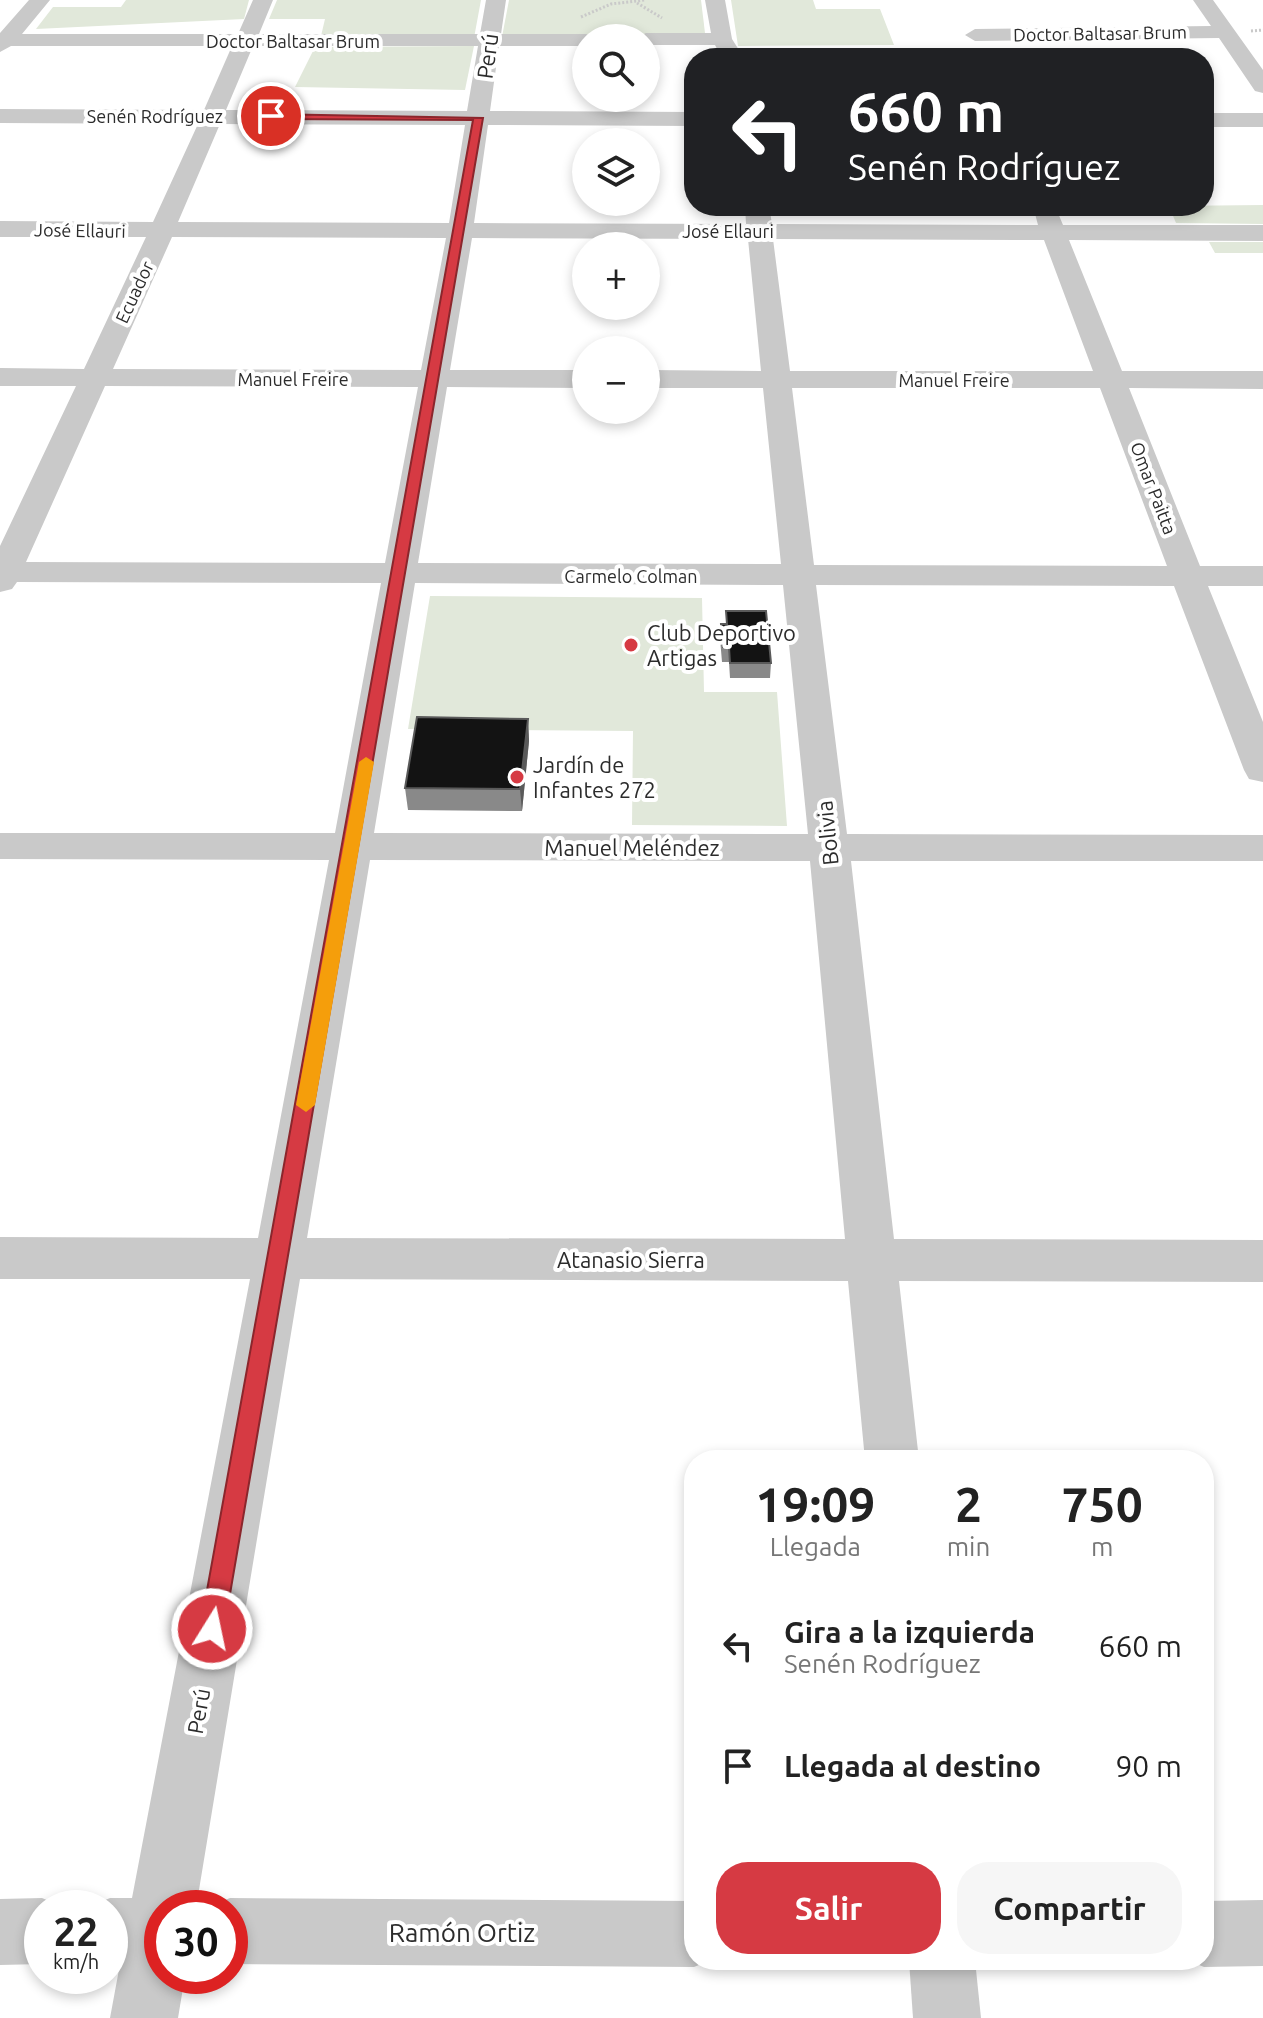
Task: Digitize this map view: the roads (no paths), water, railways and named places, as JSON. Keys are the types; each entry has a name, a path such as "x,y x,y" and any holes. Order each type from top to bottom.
{"street":[{"path":"2,42 40,0"},
{"name":"Ecuador","path":"1,575 162,231 263,0"},
{"path":"715,0 722,39 727,48"},
{"path":"1203,0 1263,86"},
{"path":"966,12 980,48"},
{"name":"Doctor Baltasar Brum","path":"2,42 247,40 492,20 572,37"},
{"name":"Perú","path":"157,1890 278,1258 352,847 397,575 460,231 492,20"},
{"name":"Doctor Baltasar Brum","path":"975,35 1226,32"},
{"path":"660,39 722,39"},
{"name":"Senén Rodríguez","path":"0,116 684,119"},
{"path":"1214,120 1263,120"},
{"name":"José Ellauri","path":"0,229 460,231 758,219 1048,219 1263,233"},
{"name":"Bolivia","path":"758,219 829,847 891,1450"},
{"name":"Omar Paitta","path":"1048,219 1263,770"},
{"name":"Manuel Freire","path":"0,377 572,379"},
{"name":"Manuel Freire","path":"660,379 1263,380"},
{"name":"Carmelo Colman","path":"1,575 1263,576"},
{"name":"Manuel Meléndez","path":"0,846 1263,848"},
{"name":"Atanasio Sierra","path":"0,1258 1263,1261"},
{"path":"0,1932 24,1931"},
{"name":"Ramón Ortiz","path":"248,1931 684,1934"},
{"path":"1214,1934 1263,1933"},
{"path":"943,1970 947,2018"},
{"name":"Perú","path":"144,2018 146,1994"}],"place":[{"name":"Club Deportivo Artigas","path":"631,645"},
{"name":"Jardín de Infantes 272","path":"517,777"}]}
